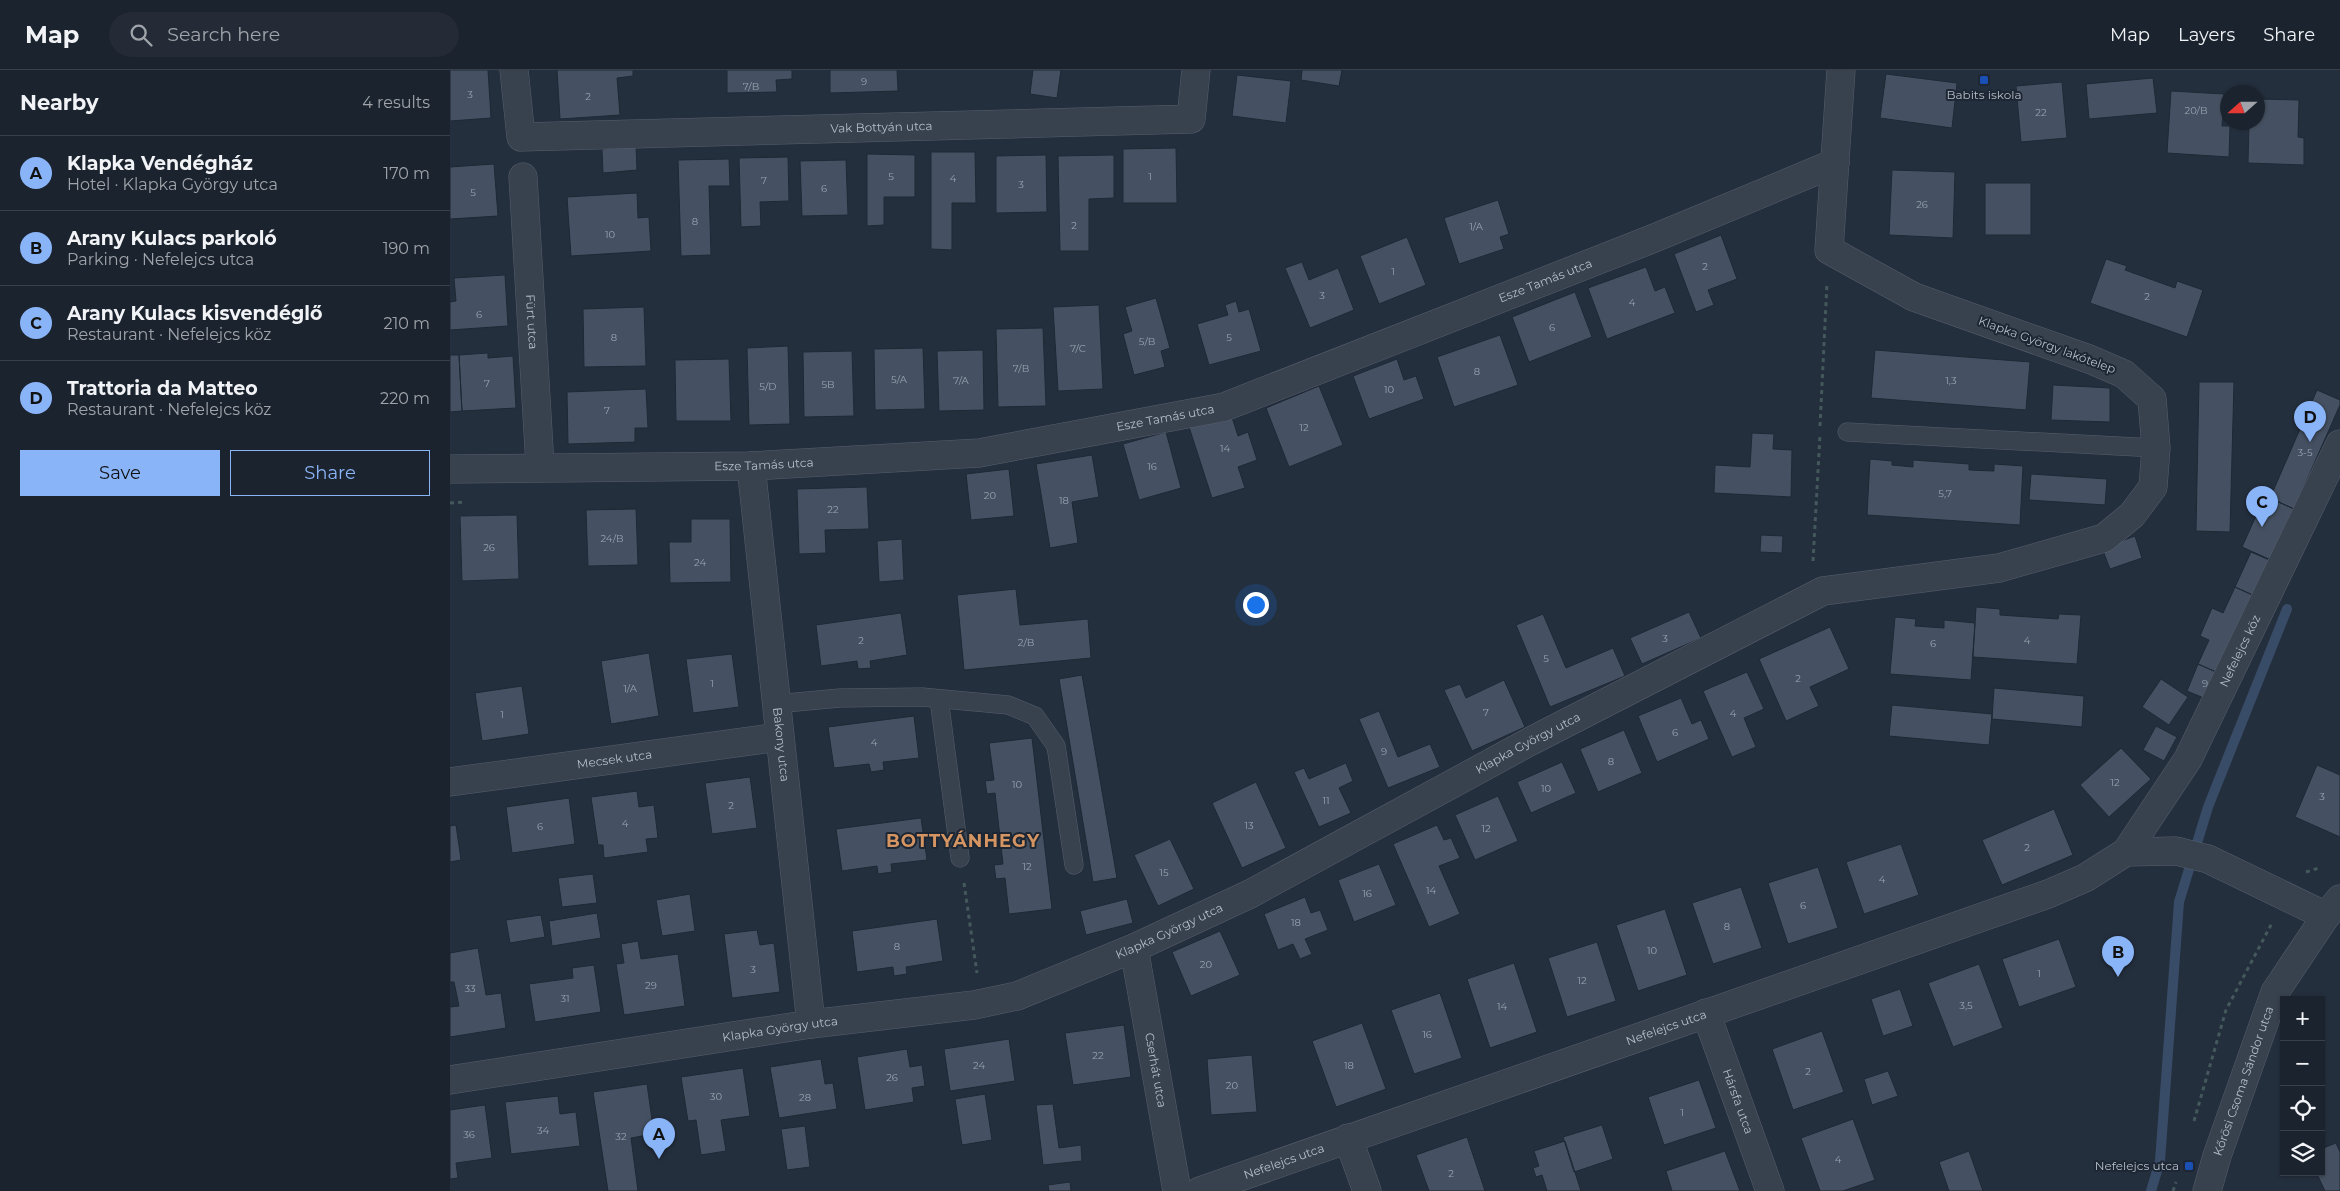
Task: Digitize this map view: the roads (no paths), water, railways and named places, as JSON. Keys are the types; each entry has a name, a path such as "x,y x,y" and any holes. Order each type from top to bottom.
{"street":[{"name":"Vak Bottyán utca","path":"514,70 521,136 1191,119 1196,70"},
{"path":"1835,163 1841,70"},
{"name":"Klapka György lakótelep","path":"1824,591 1999,568 2104,538 2132,515 2153,487 2156,448 2152,399 2124,374 2089,359 1914,297 1829,250 1835,163"},
{"name":"Esze Tamás utca","path":"450,469 540,466 751,466 979,453 1224,407 1652,239 1835,163"},
{"name":"Fürt utca","path":"523,177 540,466"},
{"name":"Nefelejcs köz","path":"2126,852 2188,759 2340,444"},
{"name":"Bakony utca","path":"751,466 775,704 811,1024"},
{"name":"Klapka György utca","path":"450,1080 811,1024 974,1005 1017,996 1134,948 1250,894 1531,741 1824,591"},
{"name":"Mecsek utca","path":"450,782 779,737"},
{"path":"2126,852 2176,851 2208,859 2333,908"},
{"name":"Nefelejcs utca","path":"1200,1191 1706,1012 2048,894 2085,878 2126,852"},
{"name":"Kőrösi Csoma Sándor utca","path":"2207,1191 2217,1156 2275,992 2333,908"},
{"name":"Cserhát utca","path":"1134,948 1177,1191"},
{"name":"Hársfa utca","path":"1706,1012 1770,1191"},
{"path":"1348,1138 1367,1191"}],"lane":[{"path":"1847,432 2156,448"},
{"path":"775,704 840,698 939,699 1008,705 1035,716 1056,746 1074,865"},
{"path":"939,699 960,858"}],"waterway":[{"path":"2151,1191 2160,1161 2179,902 2208,807 2287,609"}],"place":[{"name":"Babits iskola","path":"1984,80"},
{"name":"Trattoria da Matteo","path":"2310,442"},
{"name":"Arany Kulacs kisvendéglő","path":"2262,527"},
{"name":"Arany Kulacs parkoló","path":"2118,977"},
{"name":"Klapka Vendégház","path":"659,1159"},
{"name":"Nefelejcs utca","path":"2189,1166"}],"district":[{"name":"BOTTYÁNHEGY","path":"963,841"}]}
